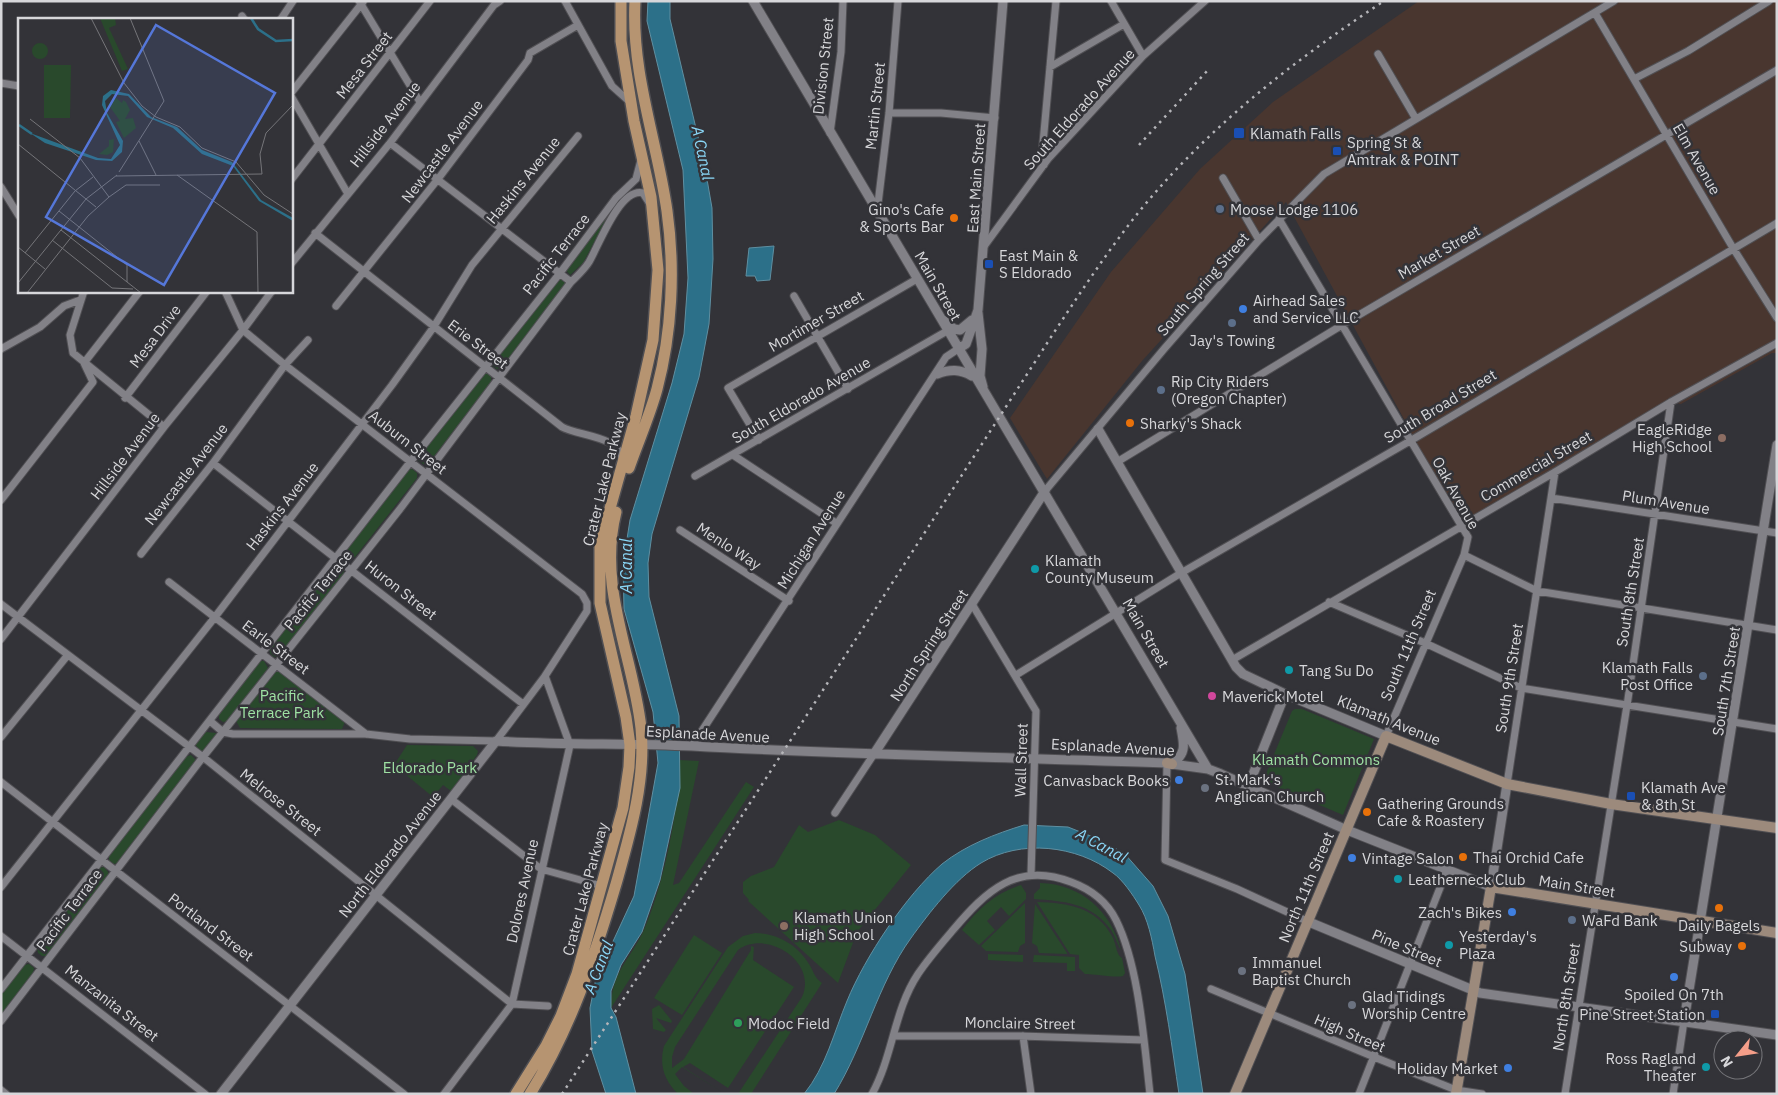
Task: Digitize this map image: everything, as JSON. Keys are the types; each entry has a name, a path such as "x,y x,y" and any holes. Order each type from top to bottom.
{"main road":[{"name":"Crater Lake Parkway","path":"530,1094 571,1019 587,979 621,866 638,794 636,746 626,717 600,603 600,544 636,416 653,340 658,270 652,206 631,103 621,41 621,1"},
{"name":"Crater Lake Parkway","path":"517,1093 546,1046 561,1016 577,974 623,808 636,746 639,712 612,593 610,558 614,522 624,482 657,389 672,288 666,211 636,63 633,30 634,1"},
{"name":"Klamath Avenue","path":"1386,736 1507,784 1611,804 1777,828"},
{"name":"South 11th Street","path":"1347,830 1386,736"},
{"name":"North 11th Street","path":"1235,1094 1347,830"},
{"name":"Main Street","path":"1491,887 1593,905 1777,933"},
{"path":"1456,1092 1475,991 1491,887"}],"street":[{"path":"282,18 293,1"},
{"name":"Mesa Street","path":"319,145 430,1"},
{"name":"Hillside Avenue","path":"292,263 390,142 494,5 500,1"},
{"path":"565,1 612,86 631,103"},
{"name":"Main Street","path":"753,1 974,377 1117,612 1208,769 1347,830 1491,887"},
{"name":"Division Street","path":"830,134 841,52 843,1"},
{"name":"Martin Street","path":"877,213 889,113 898,1"},
{"name":"East Main Street","path":"958,349 966,344 978,310 985,246 1003,1"},
{"path":"1044,165 1042,154 1056,1"},
{"path":"1111,1 1143,56"},
{"name":"South Eldorado Avenue","path":"985,246 1044,165 1143,56 1205,1"},
{"name":"South Spring Street","path":"1045,491 1164,349 1259,240 1324,174 1614,1"},
{"path":"1634,79 1688,51 1769,1"},
{"path":"292,93 361,2 420,102"},
{"name":"Elm Avenue","path":"1595,13 1733,248 1777,318"},
{"path":"1050,67 1124,24"},
{"name":"Newcastle Avenue","path":"336,306 438,179 528,60 530,53 578,25"},
{"path":"1378,54 1416,119"},
{"name":"Market Street","path":"1117,462 1343,324 1777,70"},
{"path":"1,83 18,86"},
{"path":"292,96 348,194"},
{"path":"889,113 941,113 994,118"},
{"name":"Haskins Avenue","path":"1,887 54,823 215,617 362,424 434,328 472,265 578,136"},
{"path":"390,142 571,282"},
{"path":"292,179 319,145"},
{"name":"Pacific Terrace","path":"1,989 485,366 560,273 616,198 636,179 641,156"},
{"path":"1223,178 1259,240"},
{"path":"1,187 18,214"},
{"name":"Pacific Terrace","path":"1,1021 203,757 352,570 571,282 588,264 620,203 630,194 637,192 643,193 652,206"},
{"name":"Oak Avenue","path":"1279,219 1462,526 1468,537 1464,555"},
{"name":"South Broad Street","path":"1016,675 1181,573 1410,441 1777,222"},
{"name":"Erie Street","path":"315,233 562,427 610,442 619,449 622,456 622,467"},
{"name":"Mortimer Street","path":"759,440 728,388 917,279"},
{"path":"84,292 70,335 73,352 125,398 164,427"},
{"path":"84,363 139,292"},
{"name":"Mesa Drive","path":"125,398 205,292"},
{"name":"Auburn Street","path":"225,292 244,330 285,365 582,594 587,603"},
{"name":"Hillside Avenue","path":"1,639 164,427 244,330 271,292"},
{"path":"794,296 848,389"},
{"path":"1,349 40,328 64,306 80,300"},
{"path":"939,317 954,329 960,330 970,324 978,310"},
{"path":"978,310 982,349 980,376 986,397"},
{"name":"South Eldorado Avenue","path":"694,476 947,331"},
{"name":"Newcastle Avenue","path":"142,554 213,463 285,365 308,340"},
{"name":"Commercial Street","path":"1232,660 1555,472 1671,402 1777,343"},
{"name":"Michigan Avenue","path":"692,746 789,601 836,523 937,374 946,357 958,349"},
{"path":"1,500 93,382 84,363"},
{"path":"937,374 953,370 964,371 974,377"},
{"name":"South 8th Street","path":"1593,905 1627,705 1671,402"},
{"name":"Klamath Avenue","path":"1098,429 1232,660 1243,674 1285,694 1386,736"},
{"name":"South 7th Street","path":"1684,1021 1777,445"},
{"path":"733,455 836,523"},
{"name":"Huron Street","path":"213,463 523,704"},
{"name":"South 9th Street","path":"1491,887 1555,472"},
{"name":"North Spring Street","path":"835,814 1045,491"},
{"name":"Plum Avenue","path":"1551,498 1777,533"},
{"name":"Menlo Way","path":"680,530 789,601"},
{"path":"1464,555 1536,591 1777,630"},
{"name":"South 11th Street","path":"1386,736 1464,555"},
{"name":"Earle Street","path":"169,582 366,734"},
{"path":"1329,602 1425,643 1522,688 1777,729"},
{"name":"North Eldorado Avenue","path":"221,1094 545,676 587,611 587,603"},
{"name":"Melrose Street","path":"1,604 67,656 203,757 376,893 512,1004"},
{"name":"Wall Street","path":"972,604 1036,711 1031,875"},
{"path":"1,737 67,656"},
{"path":"545,676 570,745"},
{"path":"1248,787 1285,694"},
{"path":"1170,763 1181,757 1185,748 1178,718"},
{"path":"210,721 223,732"},
{"name":"Esplanade Avenue","path":"223,732 366,734 410,738 570,745 692,746 874,754 1170,763 1208,769"},
{"name":"Dolores Avenue","path":"444,1094 512,1004 570,745"},
{"name":"Pine Street","path":"1170,763 1165,860 1475,991 1777,1035"},
{"name":"Portland Street","path":"1,782 404,1094"},
{"path":"451,799 541,869 602,886"},
{"path":"1359,1094 1412,964 1447,870"},
{"path":"872,1094 881,1077 900,1011 917,975 967,914 988,892 1014,878 1031,875 1060,878 1076,883 1092,892 1115,918 1126,941 1144,1040 1150,1094"},
{"name":"North 8th Street","path":"1565,1094 1593,905"},
{"name":"Manzanita Street","path":"1,936 44,966 206,1094"},
{"name":"High Street","path":"1211,988 1456,1092 1482,1094"},
{"path":"512,1004 548,1006"},
{"path":"1673,1094 1684,1021"},
{"name":"Monclaire Street","path":"894,1036 1023,1036 1144,1040"},
{"path":"1023,1036 1031,1094"},
{"path":"1,1090 6,1094"}],"shaded area":[{"path":"1419,1 1777,1 1777,353 1772,353 1681,404 1671,402 1462,526 1286,202 1142,361 1047,479 1010,418 1111,272 1200,169 1273,102"}],"green space":[{"path":"604,218 606,220 583,263 570,275 565,269"},
{"path":"561,278 565,281 565,286 501,368 497,369 493,366 493,361 556,279"},
{"path":"487,372 491,376 491,382 428,464 423,464 418,460 418,455 482,374"},
{"path":"412,469 417,473 417,478 355,557 350,558 346,554 345,549 407,470"},
{"path":"338,564 343,568 344,574 279,656 274,657 270,653 269,648 333,565"},
{"path":"260,661 264,661 268,668 228,721 223,722 219,719 219,715"},
{"name":"Pacific Terrace Park","path":"276,668 345,722 342,729 240,728 236,721"},
{"name":"Klamath Commons","path":"1302,709 1374,739 1343,815 1263,781 1292,711"},
{"path":"206,732 216,733 216,738 206,750 201,752 195,744"},
{"name":"Eldorado Park","path":"407,745 473,746 478,751 451,791 443,785 433,797 394,765"},
{"path":"191,755 195,759 195,764 118,863 114,864 109,860 109,855 185,757"},
{"path":"679,760 699,761 673,885 679,883 746,782 754,787 611,1008 617,976 643,932 657,893 669,847 677,801"},
{"path":"839,820 875,835 911,865 857,932 838,983 748,901 743,893 743,882 751,876 774,867 799,825 808,832"},
{"path":"104,867 108,872 108,877 47,956 42,956 38,953 37,948 99,868"},
{"path":"1040,883 1069,888 1092,902 1110,923 1121,950 1111,930 1095,914 1077,905 1034,899 1034,894 1040,888"},
{"path":"1021,885 1026,893 1026,899 1009,916 1001,907 987,921 995,930 979,945 962,930 974,915 995,897"},
{"path":"1037,902 1060,904 1081,909 1099,919 1113,938 1118,953 1122,958 1125,973 1123,976 1085,974 1079,968 1079,955 1070,954"},
{"path":"1025,903 1025,943 1020,946 1018,952 986,951 981,946"},
{"path":"1035,904 1067,954 1039,953 1037,946 1032,943"},
{"name":"Modoc Field","path":"755,933 771,935 793,946 804,957 822,983 751,1094 738,1094 802,997 805,984 803,972 796,961 786,952 775,946 762,943 749,945 738,950 675,1047 672,1057 672,1068 684,1059 751,950 751,946 754,947 753,960 794,987 728,1088 690,1063 683,1067 722,1092 682,1067 675,1074 684,1086 694,1094 678,1094 669,1083 664,1072 662,1060 664,1046 728,947 743,936"},
{"path":"694,935 722,953 682,1015 654,998"},
{"path":"988,954 1023,955 1023,962 988,960"},
{"path":"1034,955 1075,957 1075,971 1067,971 1067,963 1033,962"},
{"path":"29,964 34,968 33,973 1,1015 1,994 24,965"},
{"path":"659,1005 672,1021 671,1023 656,1018 666,1030 664,1032 653,1029 652,1009"}],"water":[{"name":"A Canal","path":"648,1 670,1 670,19 704,162 712,208 713,259 709,324 699,377 652,534 648,563 649,597 679,716 680,788 660,880 642,932 621,965 611,991 611,1008 616,1017 636,1094 606,1094 592,1051 590,1008 596,978 634,896 658,763 653,712 624,609 623,564 630,520 672,383 684,334 688,278 683,170 647,21"},
{"path":"774,246 770,280 757,281 755,276 746,276 749,248"},
{"name":"A Canal","path":"1024,825 1068,827 1093,837 1124,853 1153,886 1168,916 1185,974 1203,1094 1179,1094 1166,1007 1151,936 1142,911 1131,892 1113,873 1083,856 1048,848 1030,848 996,855 981,863 943,897 918,928 899,956 845,1075 834,1094 804,1094 812,1084 824,1061 847,1001 864,965 875,946 914,892 951,857 992,836"}],"railway":[{"path":"562,1094 1053,334 1094,273 1138,213 1193,152 1222,124 1284,72 1384,1"},
{"path":"1139,145 1208,70"}],"place":[{"name":"Klamath Falls","path":"1239,133"},
{"name":"Spring St & Amtrak & POINT","path":"1337,151"},
{"name":"Moose Lodge 1106","path":"1220,209"},
{"name":"Gino's Cafe & Sports Bar","path":"954,218"},
{"name":"East Main & S Eldorado","path":"989,264"},
{"name":"Airhead Sales and Service LLC","path":"1243,309"},
{"name":"Jay's Towing","path":"1232,323"},
{"name":"Rip City Riders (Oregon Chapter)","path":"1161,390"},
{"name":"Sharky's Shack","path":"1130,423"},
{"name":"EagleRidge High School","path":"1722,438"},
{"name":"Klamath County Museum","path":"1035,569"},
{"name":"Tang Su Do","path":"1289,670"},
{"name":"Klamath Falls Post Office","path":"1703,676"},
{"name":"Maverick Motel","path":"1212,696"},
{"name":"Canvasback Books","path":"1179,780"},
{"name":"St. Mark's Anglican Church","path":"1205,788"},
{"name":"Klamath Ave & 8th St","path":"1631,796"},
{"name":"Gathering Grounds Cafe & Roastery","path":"1367,812"},
{"name":"Thai Orchid Cafe","path":"1463,857"},
{"name":"Vintage Salon","path":"1352,858"},
{"name":"Leatherneck Club","path":"1398,879"},
{"name":"Daily Bagels","path":"1719,908"},
{"name":"Zach's Bikes","path":"1512,912"},
{"name":"WaFd Bank","path":"1572,920"},
{"name":"Klamath Union High School","path":"784,926"},
{"name":"Yesterday's Plaza","path":"1449,945"},
{"name":"Subway","path":"1742,946"},
{"name":"Immanuel Baptist Church","path":"1242,971"},
{"name":"Spoiled On 7th","path":"1674,977"},
{"name":"Glad Tidings Worship Centre","path":"1352,1005"},
{"name":"Pine Street Station","path":"1715,1014"},
{"name":"Modoc Field","path":"738,1023"},
{"name":"Ross Ragland Theater","path":"1706,1067"},
{"name":"Holiday Market","path":"1508,1068"}]}
